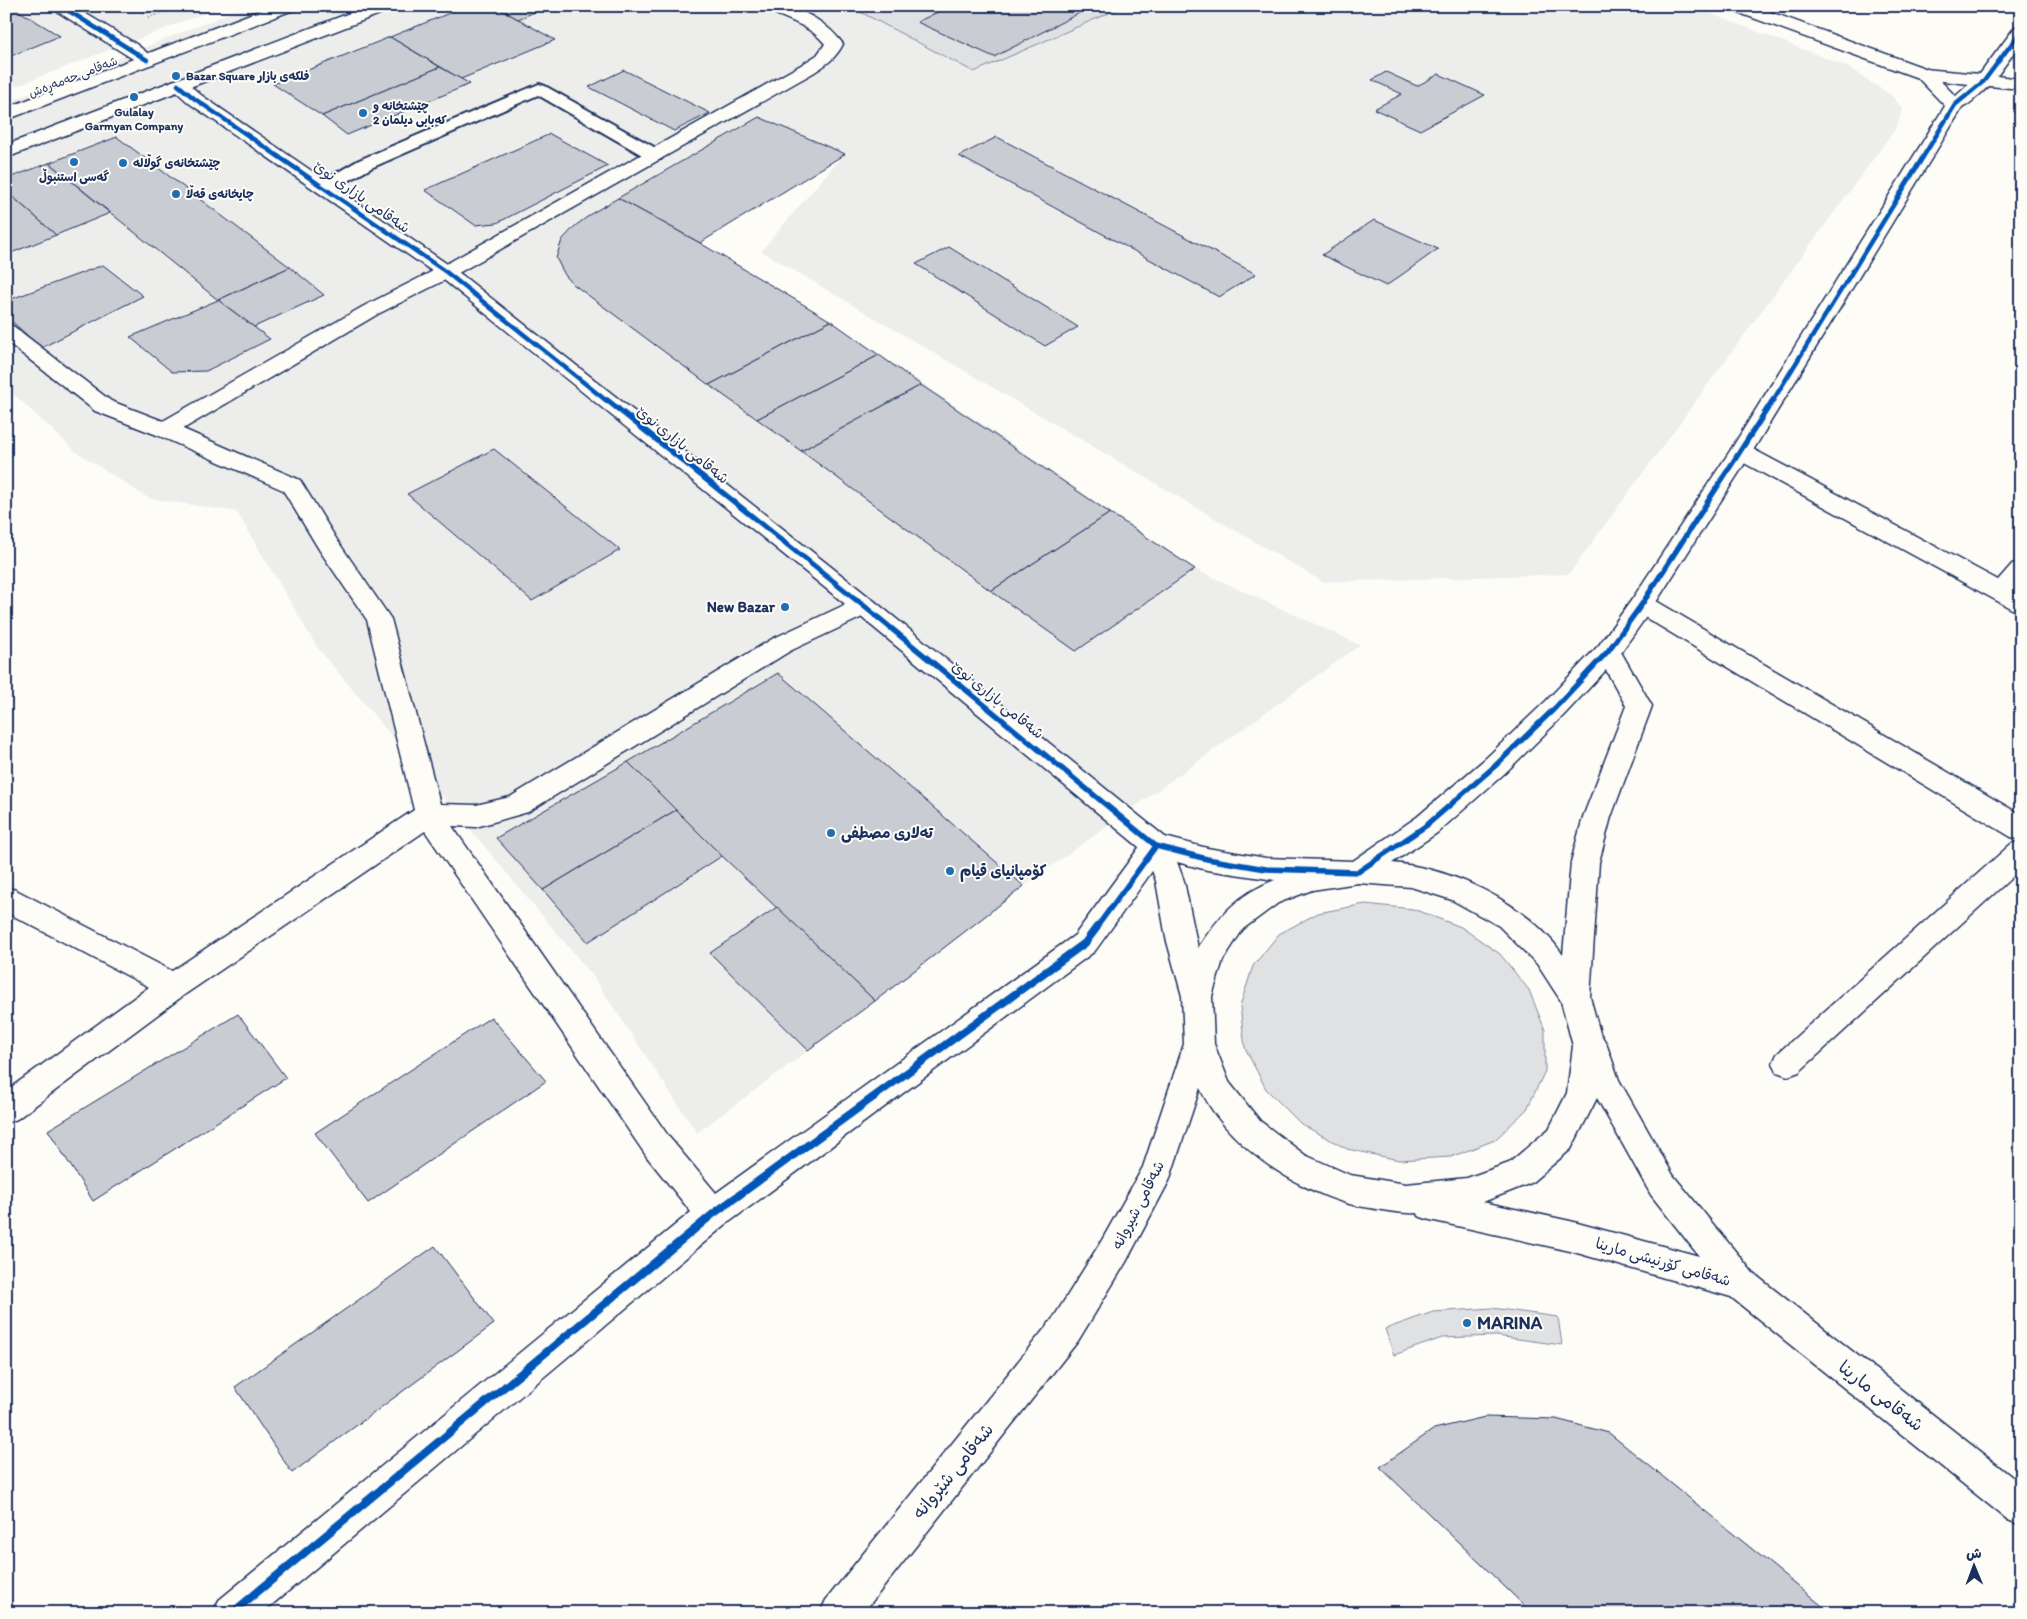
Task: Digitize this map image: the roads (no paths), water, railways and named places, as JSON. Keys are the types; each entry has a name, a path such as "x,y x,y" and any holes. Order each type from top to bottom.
{"main road":[{"name":"شەقامی بازاری نوێ","path":"61,6 130,48 195,99 446,272 864,606 1156,846"},
{"name":"شەقامی حەمەڕەش","path":"6,152 162,73 180,46 287,6"},
{"name":"شەقامی حەمەڕەش","path":"6,115 162,73 384,6"},
{"path":"165,430 371,310 446,272 807,69 822,60 831,51 834,44 820,30 772,6"},
{"path":"1749,8 1924,74 2021,84"},
{"path":"1197,996 1209,956 1233,922 1268,895 1310,879 1358,872 1427,825 1495,766 1555,708 1608,651 1642,604 1741,452 1955,105 1984,81 2021,31"},
{"path":"1924,74 1955,105"},
{"path":"6,330 103,406 165,430 292,485 328,545 379,619 429,814 658,1147 713,1214"},
{"path":"1741,452 2011,598 2021,570"},
{"path":"1642,604 2021,829"},
{"path":"6,1109 174,986 429,814 476,816 518,805 781,645 864,606"},
{"path":"1575,998 1585,862 1597,817 1639,706 1608,651"},
{"path":"1156,846 1207,859 1266,869 1411,876 1462,892 1509,918 1547,955 1575,998 1588,1046 1583,1094 1560,1138 1520,1173 1467,1194 1406,1199 1347,1188 1294,1165 1249,1131 1216,1089 1199,1044 1197,996 1181,938 1170,881 1156,846"},
{"path":"232,1613 713,1214 1085,943 1156,846"},
{"path":"1788,1063 2021,852"},
{"path":"6,898 174,986"},
{"name":"شەقامی کۆرنیشی مارینا","path":"1575,998 1606,1084 1662,1184 1741,1284"},
{"name":"شەقامی شیروانە","path":"1066,1329 1114,1251 1158,1171 1199,1044"},
{"name":"شەقامی کۆرنیشی مارینا","path":"1406,1199 1570,1236 1741,1284"},
{"name":"شەقامی مارینا","path":"1741,1284 2021,1507"},
{"name":"شەقامی شێروانە","path":"839,1613 1066,1329"}],"lane":[{"path":"325,187 365,164 540,89 655,154"}],"place":[{"name":"Bazar Square فلکەی بازار","path":"176,76"},
{"name":"Gulalay Garmyan Company","path":"134,97"},
{"name":"چێشتخانە و کەبابی دیلمان 2","path":"363,113"},
{"name":"گەسی استنبوڵ","path":"74,162"},
{"name":"چێشتخانەی گوڵالە","path":"123,163"},
{"name":"چایخانەی قەڵا","path":"176,194"},
{"name":"New Bazar","path":"785,607"},
{"name":"تەلاری مصطفی","path":"831,833"},
{"name":"کۆمپانیای قیام","path":"950,871"},
{"name":"MARINA","path":"1467,1323"}]}
